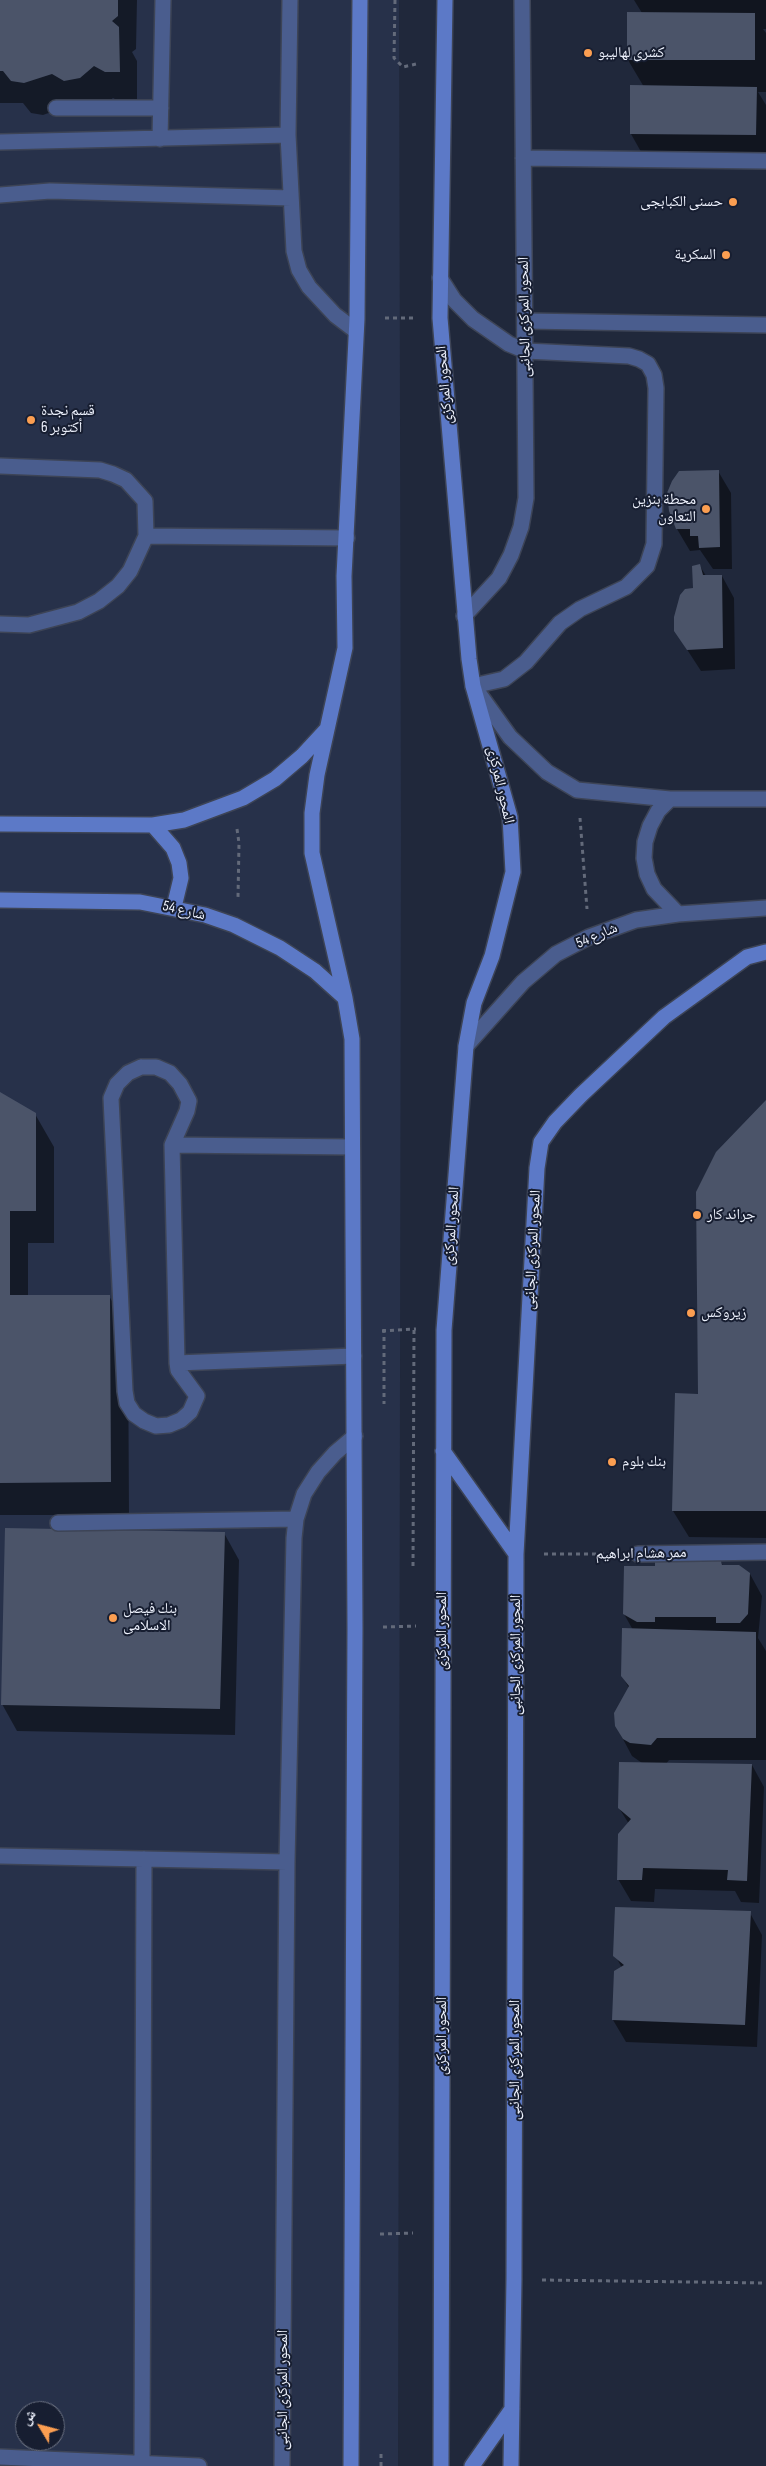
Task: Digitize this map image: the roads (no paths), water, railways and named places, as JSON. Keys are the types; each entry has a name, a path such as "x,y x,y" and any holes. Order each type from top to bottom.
{"main road":[{"path":"351,2466 355,1628 352,1039 345,998 312,853 312,814 317,775 346,648 344,595 356,325 360,0"},
{"name":"المحور المركزى","path":"442,2466 444,1330 466,1046 474,1003 492,956 513,872 510,817 474,686 464,616 440,318 445,0"},
{"path":"0,824 152,825 184,820 232,803 275,779 302,756 328,728"},
{"path":"152,825 173,848 179,863 180,885 174,907"},
{"name":"شارع 54","path":"0,900 140,902 174,907 234,925 280,948 315,971 345,998"},
{"name":"المحور المركزى الجانبى","path":"511,2466 514,2279 516,1554 537,1168 541,1142 555,1122 581,1095 664,1018 747,957 766,952"},
{"path":"443,1451 516,1554"},
{"path":"472,2466 512,2409"}],"street":[{"path":"160,138 163,0"},
{"path":"290,0 288,135 294,250 299,270 308,287 322,301 356,325"},
{"name":"المحور المركزى الجانبى","path":"464,616 499,578 511,555 521,527 526,498 522,0"},
{"path":"56,108 161,108"},
{"path":"0,142 288,135"},
{"path":"523,158 766,161"},
{"path":"0,195 50,191 291,198"},
{"path":"440,278 454,300 472,319 494,335 526,351 629,356 639,359 648,364 654,375 656,388 654,544 647,566 638,578 626,587 580,609 560,623 543,640 526,662 504,679 474,686 510,737 547,772 577,790 670,799 766,799"},
{"path":"526,321 766,325"},
{"path":"0,466 100,470 114,474 126,480 145,501 146,536 130,571 118,586 99,601 78,612 29,625 0,624"},
{"path":"146,536 348,538"},
{"path":"670,799 658,811 650,826 645,842 644,858 647,874 654,889 678,914"},
{"name":"شارع 54","path":"466,1046 523,982 556,954 589,937 636,920 678,914 766,908"},
{"path":"141,1067 156,1067 170,1073 180,1084 189,1106 172,1145 177,1362 178,1370 196,1391 196,1401 181,1420 169,1425 156,1426 144,1422 134,1414 127,1403 125,1391 111,1098 117,1084 128,1073 141,1067"},
{"path":"172,1145 352,1147"},
{"path":"177,1362 354,1356"},
{"name":"المحور المركزى الجانبى","path":"282,2466 287,1862 296,1518 304,1494 318,1472 335,1452 355,1436"},
{"path":"58,1523 296,1518"},
{"name":"ممر هشام ابراهيم","path":"638,1554 766,1552"},
{"path":"0,1856 287,1862"},
{"path":"142,2463 144,1859"},
{"path":"0,2457 199,2466"}],"place":[{"name":"كشرى لهاليبو","path":"588,53"},
{"name":"حسنى الكبابجى","path":"733,202"},
{"name":"السكرية","path":"726,255"},
{"name":"قسم نجدة 6 أكتوبر","path":"31,420"},
{"name":"محطة بنزين التعاون","path":"706,509"},
{"name":"جراند كار","path":"697,1215"},
{"name":"زيروكس","path":"691,1313"},
{"name":"بنك بلوم","path":"612,1462"},
{"name":"بنك فيصل الاسلامى","path":"113,1618"}]}
